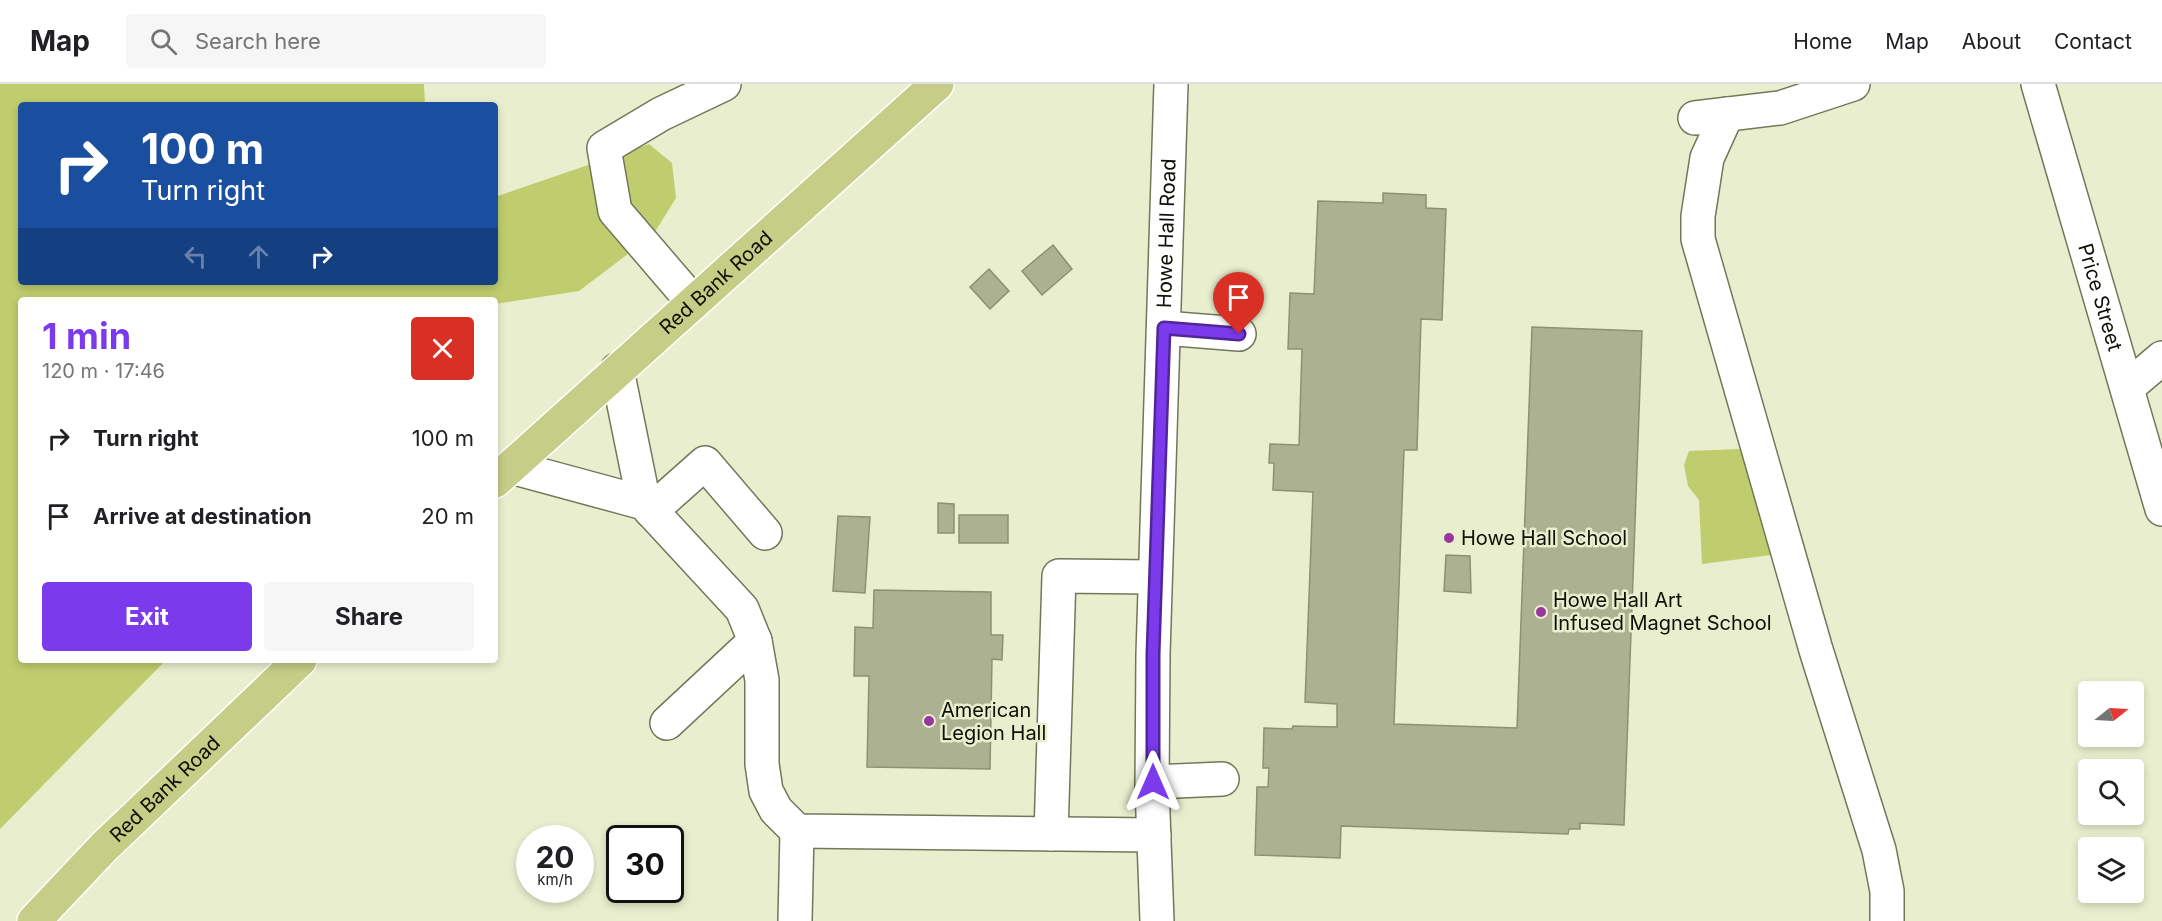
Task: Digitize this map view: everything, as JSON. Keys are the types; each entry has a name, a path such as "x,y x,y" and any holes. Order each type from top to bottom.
{"main road":[{"name":"Red Bank Road","path":"503,474 937,84"},
{"name":"Red Bank Road","path":"34,921 104,847 297,663"}],"street":[{"name":"Howe Hall Road","path":"1157,921 1153,782 1153,654 1171,84"},
{"path":"1695,118 1780,108 1853,84"},
{"name":"Price Street","path":"2038,84 2162,509"},
{"path":"693,302 615,211 604,148 710,87"},
{"path":"1727,114 1707,158 1698,216 1698,239 1816,650 1879,850 1887,891 1887,921"},
{"path":"1164,328 1239,334"},
{"path":"2128,387 2162,358"},
{"path":"617,370 647,507 742,609 755,641 762,680 762,765 766,791 776,810 797,831 1154,835"},
{"path":"647,507 705,463 765,533"},
{"path":"503,474 647,507"},
{"path":"1051,834 1059,576 1155,577"},
{"path":"666,723 755,641"},
{"path":"1153,782 1222,779"},
{"path":"795,921 797,831"}],"green space":[{"path":"0,84 424,84 425,102 18,102 18,285 498,285 498,196 649,144 672,163 676,198 653,235 579,291 498,304 498,297 18,297 18,663 163,663 0,829"},
{"path":"1740,449 1748,451 1751,460 1771,555 1702,564 1699,500 1688,486 1684,465 1689,451"}],"building":[{"path":"1383,193 1426,195 1426,208 1446,209 1442,320 1421,319 1417,450 1404,450 1394,724 1517,728 1532,327 1642,331 1624,825 1580,823 1580,829 1569,829 1568,834 1341,826 1340,858 1255,855 1257,787 1268,787 1269,768 1263,768 1264,728 1337,727 1337,704 1305,702 1313,492 1273,490 1274,463 1269,463 1270,444 1299,445 1302,349 1288,349 1290,293 1314,294 1318,201 1383,203"},
{"path":"1053,245 1072,269 1042,295 1022,271"},
{"path":"989,269 1009,291 990,309 970,287"},
{"path":"938,503 954,504 954,533 938,533"},
{"path":"959,515 1008,515 1008,543 959,543"},
{"path":"838,516 870,517 865,593 833,591"},
{"path":"1446,555 1470,556 1471,593 1444,591"},
{"name":"American Legion Hall","path":"874,590 991,592 991,635 1003,635 1002,660 992,659 990,769 867,767 869,676 854,676 855,627 873,628"}],"place":[{"name":"Howe Hall School","path":"1449,538"},
{"name":"Howe Hall Art Infused Magnet School","path":"1541,612"},
{"name":"American Legion Hall","path":"929,721"}],"route":[{"path":"1153,782 1153,654 1164,328 1239,334"}]}
